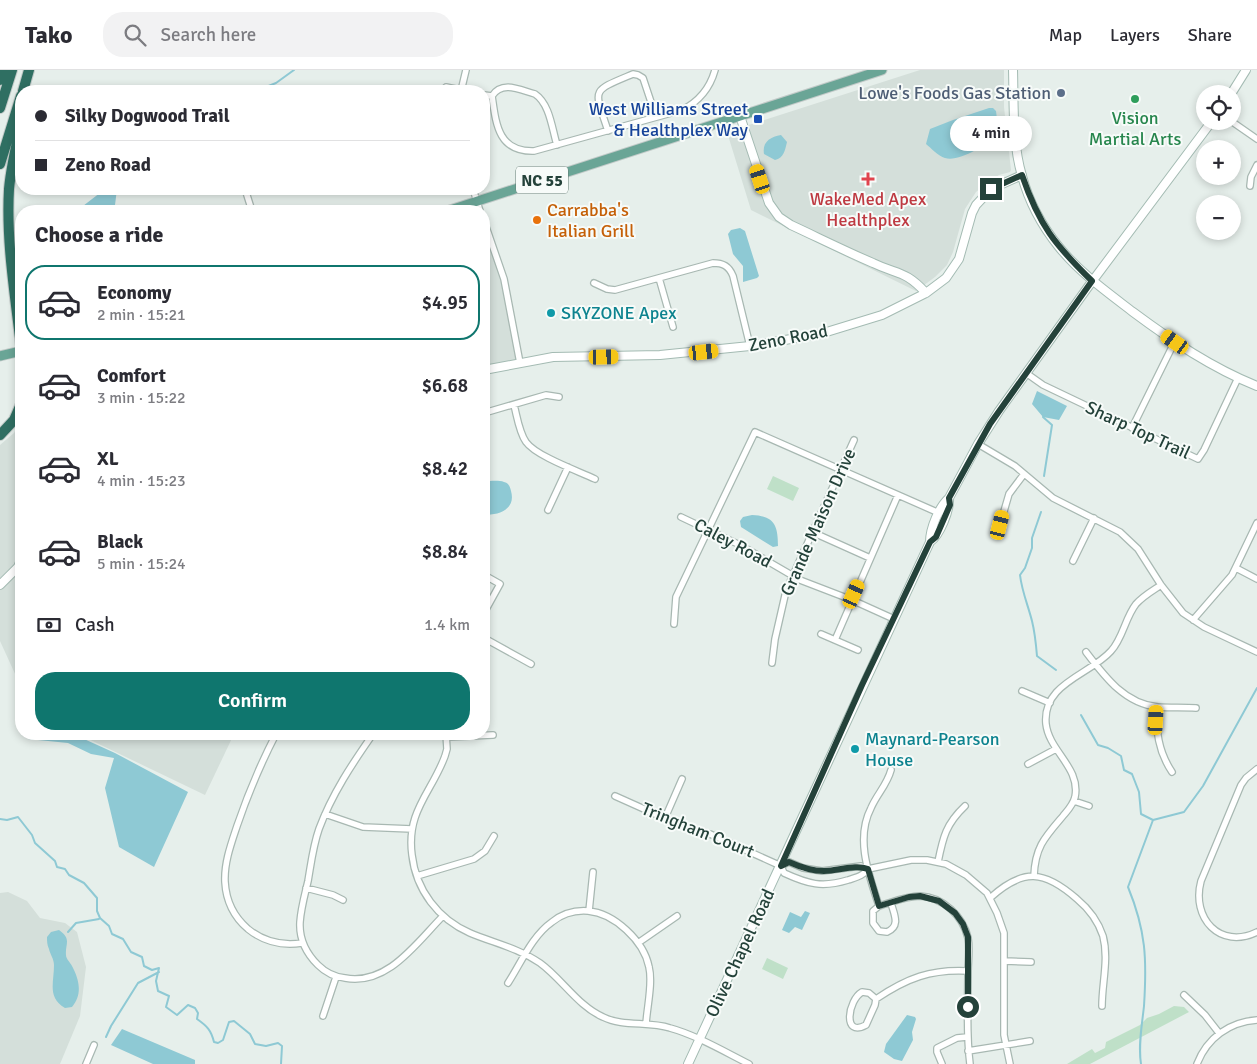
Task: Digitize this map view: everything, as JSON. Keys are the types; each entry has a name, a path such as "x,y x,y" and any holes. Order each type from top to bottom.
{"highway":[{"path":"0,80 4,70"},
{"path":"0,108 12,70"},
{"path":"25,85 29,70"},
{"path":"32,85 36,70"},
{"path":"0,164 15,115"},
{"path":"15,154 9,189 9,214 15,290"},
{"path":"0,435 15,418"}],"main road":[{"name":"NC 55","path":"467,205 882,70"},
{"path":"1013,70 1016,141 1022,175 1036,213 1049,234 1092,281 1175,342 1238,378 1257,386"},
{"path":"1237,85 1246,70"},
{"path":"740,116 766,196 772,209 779,217 791,225 873,264 906,275 926,293"},
{"name":"Olive Chapel Road","path":"688,1064 781,866 862,685 930,542 930,535 944,503 949,498 978,444 999,411 1092,281 1205,130"},
{"name":"Zeno Road","path":"490,369 553,357 660,355 750,346 815,335 869,320 892,311 926,293 946,278 956,266 972,213 982,199 997,186 1022,175"},
{"path":"0,356 15,352"},
{"name":"Olive Chapel Road","path":"930,542 936,537 950,505 949,498"},
{"path":"0,585 15,569"}],"street":[{"path":"463,85 466,70"},
{"path":"557,145 546,108 539,97 535,94 506,86 499,88 492,96 496,125 500,135 508,143 528,151 557,145 682,110 693,104 708,87 715,70"},
{"path":"608,131 597,94 603,86 633,74 643,78 656,117"},
{"path":"1241,128 1257,138"},
{"path":"1250,186 1251,177 1257,165"},
{"path":"475,195 478,205"},
{"path":"490,239 504,279 520,363"},
{"path":"594,283 607,289 615,290 713,263 720,263 727,266 733,276 750,346"},
{"path":"659,278 673,326"},
{"path":"1132,428 1175,342"},
{"name":"Sharp Top Trail","path":"1026,373 1043,385 1198,458 1204,450 1238,378"},
{"path":"490,411 546,396 559,397"},
{"path":"514,405 522,432 530,447 595,479"},
{"path":"674,624 676,597 755,432 940,513"},
{"name":"Grande Maison Drive","path":"772,663 784,599 792,576 854,440"},
{"path":"978,444 1015,466 1053,498 1112,527 1130,541 1179,608 1204,627 1257,652"},
{"path":"548,510 568,467"},
{"path":"1000,525 1009,494 1024,474"},
{"path":"835,640 898,495"},
{"name":"Caley Road","path":"681,517 745,548 792,576 894,619"},
{"path":"1073,561 1094,518"},
{"path":"1193,620 1228,581 1257,523"},
{"path":"812,532 870,558"},
{"path":"1236,568 1257,579"},
{"path":"490,578 500,584 490,602"},
{"path":"1034,876 1036,856 1041,842 1071,807 1076,791 1073,777 1056,749 1046,726 1050,703 1060,688 1105,656 1114,647 1136,604 1161,585"},
{"path":"821,634 858,650"},
{"path":"490,641 532,664"},
{"path":"1086,652 1121,693 1140,702 1157,707 1196,708"},
{"path":"1022,691 1050,703"},
{"path":"1157,707 1157,729 1160,750 1172,772"},
{"path":"273,740 256,774 234,836 226,866 226,893 235,914 250,930 262,938 275,943 302,943"},
{"path":"369,740 341,781 325,814 317,837 300,923 302,943 312,959 320,967 336,977 351,980 366,978 386,970 410,951 444,916"},
{"path":"447,740 447,749 442,763 418,808 412,829 411,854 417,876 427,898 444,916 462,929 526,955 552,973 589,1009 597,1014 614,1021 670,1028 749,1064"},
{"path":"1028,764 1056,749"},
{"path":"1257,769 1241,785 1201,881 1198,898 1202,915 1208,924 1219,932 1234,937 1249,936 1257,932"},
{"path":"879,906 868,869 864,844 865,827 870,809 888,781 891,770"},
{"path":"665,818 682,780"},
{"name":"Tringham Court","path":"615,796 682,826 710,834 781,866"},
{"path":"1074,801 1089,806"},
{"path":"938,862 943,838 948,826 965,806"},
{"path":"325,814 363,826 412,829"},
{"path":"417,876 474,859 485,851 494,836"},
{"path":"868,869 864,875 821,885 809,883 784,873 781,866 789,862 803,868 822,871 861,866 868,869 911,860 938,862 953,867 980,887 990,898 1004,933 1006,1046 1010,1064"},
{"path":"588,911 593,872"},
{"path":"990,898 1002,888 1018,879 1034,876 1048,879 1062,886 1085,906 1096,921 1104,943 1102,1006"},
{"path":"306,888 333,895 343,900"},
{"path":"891,903 896,922 892,930 885,933 874,927 873,911 879,906 909,897 926,897 939,901 953,910 963,924 968,937 968,1051 970,1064"},
{"path":"508,984 539,934 551,922 569,913 588,911 597,913 616,923 638,943 646,956 650,970 646,1024"},
{"path":"638,943 677,916"},
{"path":"1005,961 1030,962"},
{"path":"876,999 870,993 862,992 858,994 849,1014 852,1025 859,1027 866,1025 875,1006 876,999 898,984 918,976 944,971 968,970"},
{"path":"324,1016 336,977"},
{"path":"1184,995 1205,1015 1219,1033"},
{"path":"1197,1064 1205,1048 1219,1033 1239,1023 1257,1020"},
{"path":"942,1064 937,1048 956,1038 968,1037"},
{"path":"968,1051 1030,1041"},
{"path":"86,1064 94,1045"}],"shaded area":[{"name":"WakeMed Apex Healthplex","path":"920,70 1004,70 1004,107 1011,170 999,175 976,192 965,209 953,252 947,265 916,291 751,210 727,132"},
{"path":"490,241 504,279 520,363 490,369"},
{"path":"15,431 15,674 0,641 0,445"},
{"path":"90,740 231,740 205,795"},
{"path":"8,892 27,901 40,918 65,923 77,932 86,967 80,1016 60,1064 0,1064 0,893"}],"green space":[{"path":"773,476 799,488 793,501 767,489"},
{"path":"767,958 788,968 783,979 762,969"},
{"path":"1174,1006 1184,1007 1189,1012 1090,1064 1067,1064 1092,1049 1095,1053 1105,1048 1106,1042 1140,1025 1147,1018"}],"water":[{"path":"993,108 996,111 997,123 994,135 985,144 972,152 957,158 945,158 937,154 926,144 930,129"},
{"path":"781,135 787,142 785,151 782,156 775,160 764,154 764,146 773,137"},
{"path":"97,195 116,195 115,205 84,205"},
{"path":"740,228 745,231 759,276 743,282 743,266 733,254 728,234 731,230"},
{"path":"1037,391 1067,406 1059,420 1043,417 1032,404"},
{"path":"490,481 506,483 511,490 512,497 509,507 496,514 490,514"},
{"path":"752,515 765,517 773,523 776,527 778,546 773,547 741,527 740,521 743,517"},
{"path":"38,740 86,740 115,753 188,792 154,867 119,847 105,788 114,758 91,754 68,743"},
{"path":"805,911 810,913 802,930 795,927 789,933 782,930 790,912 801,917"},
{"path":"59,930 67,939 66,956 74,971 79,987 78,997 72,1007 65,1008 59,1004 54,994 54,963 47,942 47,937 51,932"},
{"path":"907,1015 916,1019 912,1032 913,1040 902,1061 894,1059 884,1052 886,1044"},
{"path":"122,1029 195,1060 195,1064 153,1064 111,1045"}],"waterway":[{"path":"271,85 294,70"},
{"path":"1043,417 1052,425 1044,476"},
{"path":"1041,512 1032,538 1032,548 1025,568 1020,575 1033,625 1037,656 1056,670"},
{"path":"1081,715 1098,745 1108,748 1121,756 1124,770 1132,774 1139,792 1141,814 1153,820 1184,812 1203,786 1257,688"},
{"path":"0,819 7,820 18,817 32,835 35,843 55,861 57,867 65,869 69,875 84,883 97,898 97,911 100,918 109,926 112,934 123,939 131,952 142,957 144,966 152,970 159,968 156,981 158,991 169,996 166,1007 177,1015 188,1005 195,1008 198,1013 197,1019 208,1029 214,1042 218,1043 223,1040 229,1022 234,1021 250,1034 255,1044 266,1046 278,1043 282,1046 281,1064"},
{"path":"1141,1064 1140,1042 1145,974 1144,945 1139,918 1128,887 1153,820"},
{"path":"68,932 76,923 99,919"},
{"path":"106,1037 138,983 159,972"}],"place":[{"name":"Lowe's Foods Gas Station","path":"1061,93"},
{"name":"Vision Martial Arts","path":"1135,99"},
{"name":"West Williams Street & Healthplex Way","path":"758,119"},
{"name":"WakeMed Apex Healthplex","path":"868,179"},
{"name":"Carrabba's Italian Grill","path":"537,220"},
{"name":"SKYZONE Apex","path":"551,313"},
{"name":"Maynard-Pearson House","path":"855,749"}],"route":[{"path":"968,1007 968,937 961,920 949,907 939,901 920,896 904,898 879,906 868,869 861,866 822,871 803,868 789,862 781,866 862,685 930,542 936,537 950,505 949,498 978,444 999,411 1092,281 1060,248 1042,224 1028,194 1022,175 991,189"}]}
